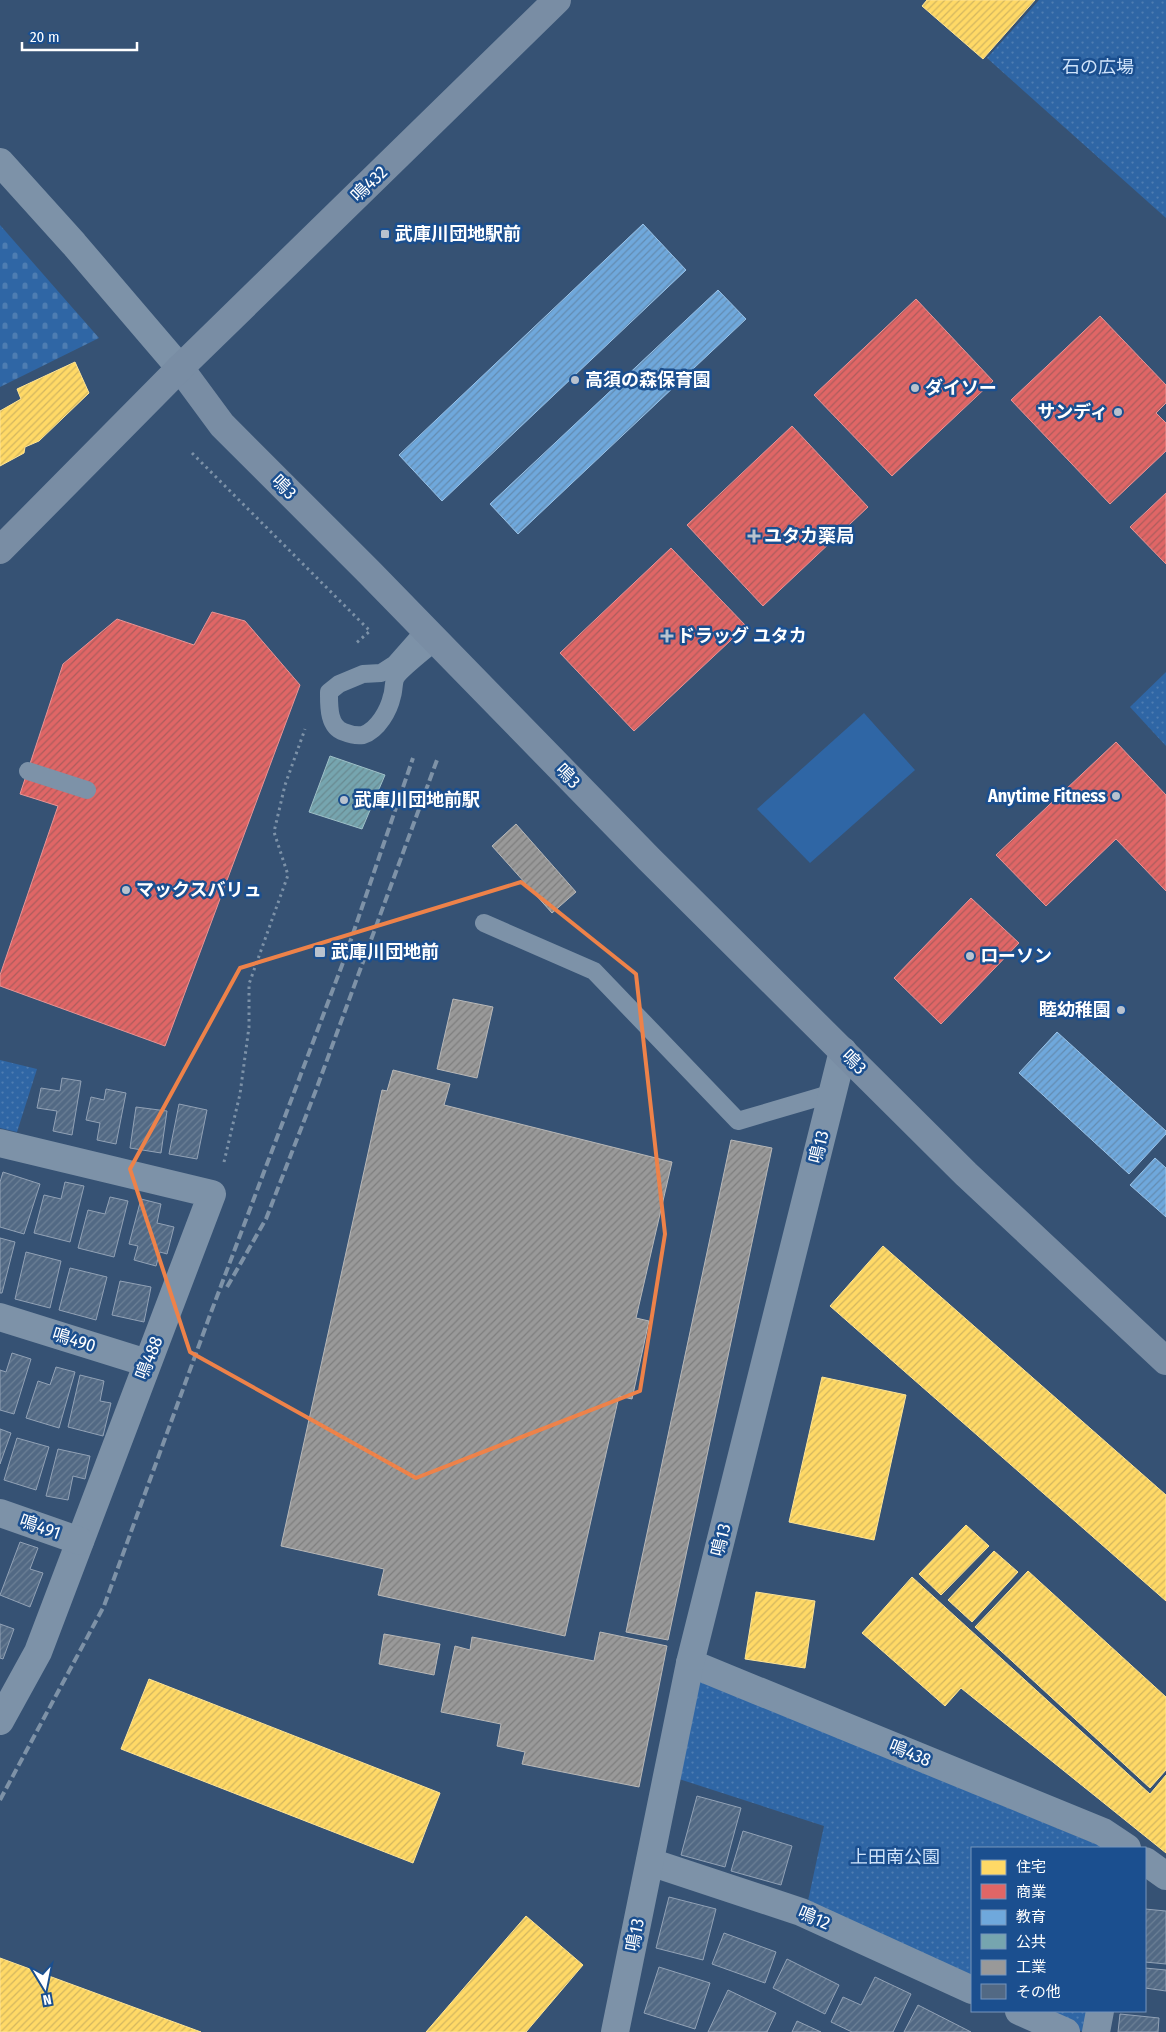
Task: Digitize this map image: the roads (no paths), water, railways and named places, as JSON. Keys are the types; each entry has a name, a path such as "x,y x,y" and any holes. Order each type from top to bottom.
{"street":[{"name":"鳴432","path":"0,550 180,368 557,0"},
{"name":"鳴3","path":"0,162 74,244 180,368 222,425 649,859 966,1174 1166,1361"},
{"name":"鳴13","path":"624,2028 650,1862 690,1663 844,1051"},
{"name":"鳴488","path":"0,1144 212,1194 38,1652 3,1710"},
{"name":"鳴490","path":"0,1317 147,1363"},
{"name":"鳴491","path":"0,1513 80,1541"},
{"name":"鳴438","path":"690,1663 1103,1832 1126,1847"},
{"name":"鳴12","path":"650,1862 801,1912 971,1990"},
{"path":"1146,1862 1166,1876"},
{"path":"1021,2012 1066,2032"},
{"path":"1096,2032 1100,2012"}],"lane":[{"path":"430,635 395,678 392,698 387,711 378,723 363,734 352,735 340,731 333,722 329,712 329,692 339,684 363,674 381,673 430,635"},
{"path":"28,771 87,790"},
{"path":"484,924 594,971 738,1121 833,1093"}],"railway":[{"path":"0,1800 104,1606 210,1315 344,960 413,758"},
{"path":"227,1287 266,1219 316,1090 437,760"}],"place":[{"name":"武庫川団地駅前","path":"385,234"},
{"name":"高須の森保育園","path":"575,380"},
{"name":"ダイソー","path":"915,388"},
{"name":"サンディ","path":"1118,412"},
{"name":"ユタカ薬局","path":"754,536"},
{"name":"ドラッグ ユタカ","path":"667,636"},
{"name":"Anytime Fitness","path":"1116,796"},
{"name":"武庫川団地前駅","path":"344,800"},
{"name":"マックスバリュ","path":"126,890"},
{"name":"武庫川団地前","path":"320,952"},
{"name":"ローソン","path":"970,956"},
{"name":"睦幼稚園","path":"1121,1010"}],"park label":[{"name":"石の広場","path":"1098,67"},
{"name":"上田南公園","path":"895,1857"}]}
